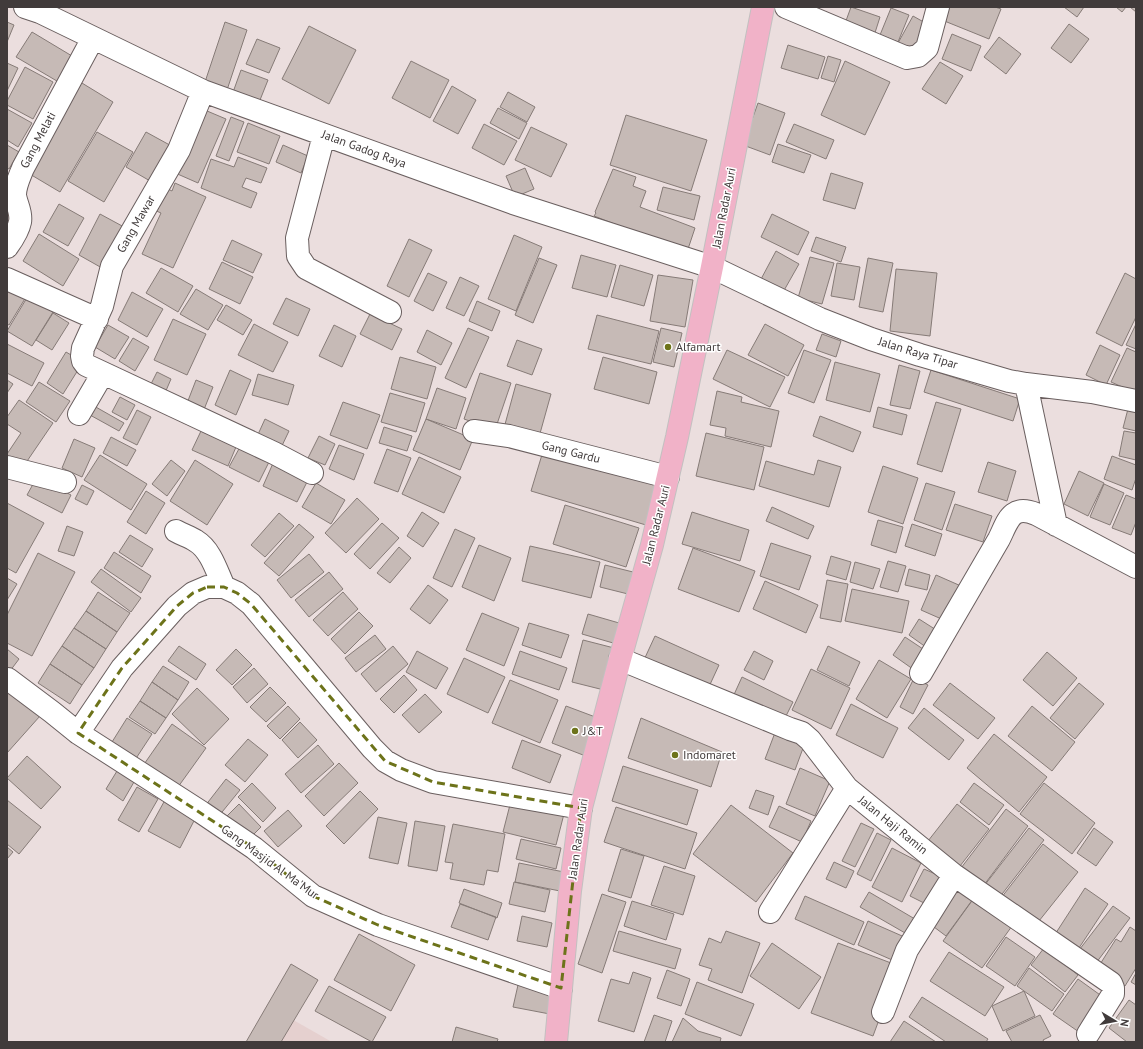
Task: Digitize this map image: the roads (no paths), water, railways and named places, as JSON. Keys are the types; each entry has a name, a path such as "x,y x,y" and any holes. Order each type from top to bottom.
{"main road":[{"name":"Jalan Radar Auri","path":"556,1042 570,891 581,808 620,659 652,546 668,477 712,267 763,7"}],"street":[{"name":"Jalan Gadog Raya","path":"25,7 40,12 203,91 513,203 712,267"},
{"path":"786,7 907,58 918,56 927,48 938,7"},
{"name":"Gang Melati","path":"7,247 20,222 20,214 15,194 17,182 23,168 93,38"},
{"name":"Gang Mawar","path":"103,373 86,365 82,356 83,348 97,319 104,300 112,266 179,150 203,91"},
{"path":"324,134 298,238 298,256 306,268 390,312"},
{"name":"Jalan Raya Tipar","path":"712,267 820,319 871,339 920,355 1009,381 1092,392 1136,401"},
{"path":"7,279 97,319"},
{"path":"79,414 103,373 274,453 312,473"},
{"path":"1026,384 1056,525"},
{"name":"Gang Gardu","path":"474,431 509,436 668,477"},
{"path":"7,466 65,482"},
{"path":"921,673 1013,513 1020,511 1031,512 1136,567"},
{"path":"176,531 197,542 206,550 224,587"},
{"path":"78,732 122,668 177,606 192,593 207,587 224,587 237,593 251,604 372,748 385,761 401,770 433,782 581,808"},
{"name":"Jalan Haji Ramin","path":"620,659 802,733 816,747 847,788 954,875 1111,983 1113,994 1088,1034"},
{"name":"Gang Masjid Al Ma'Mur","path":"8,679 78,732 254,848 313,896 378,925 562,988"},
{"path":"770,912 847,788"},
{"path":"883,1012 907,950 954,875"}],"place":[{"name":"Alfamart","path":"668,347"},
{"name":"J&T","path":"575,731"},
{"name":"Indomaret","path":"675,755"}]}
